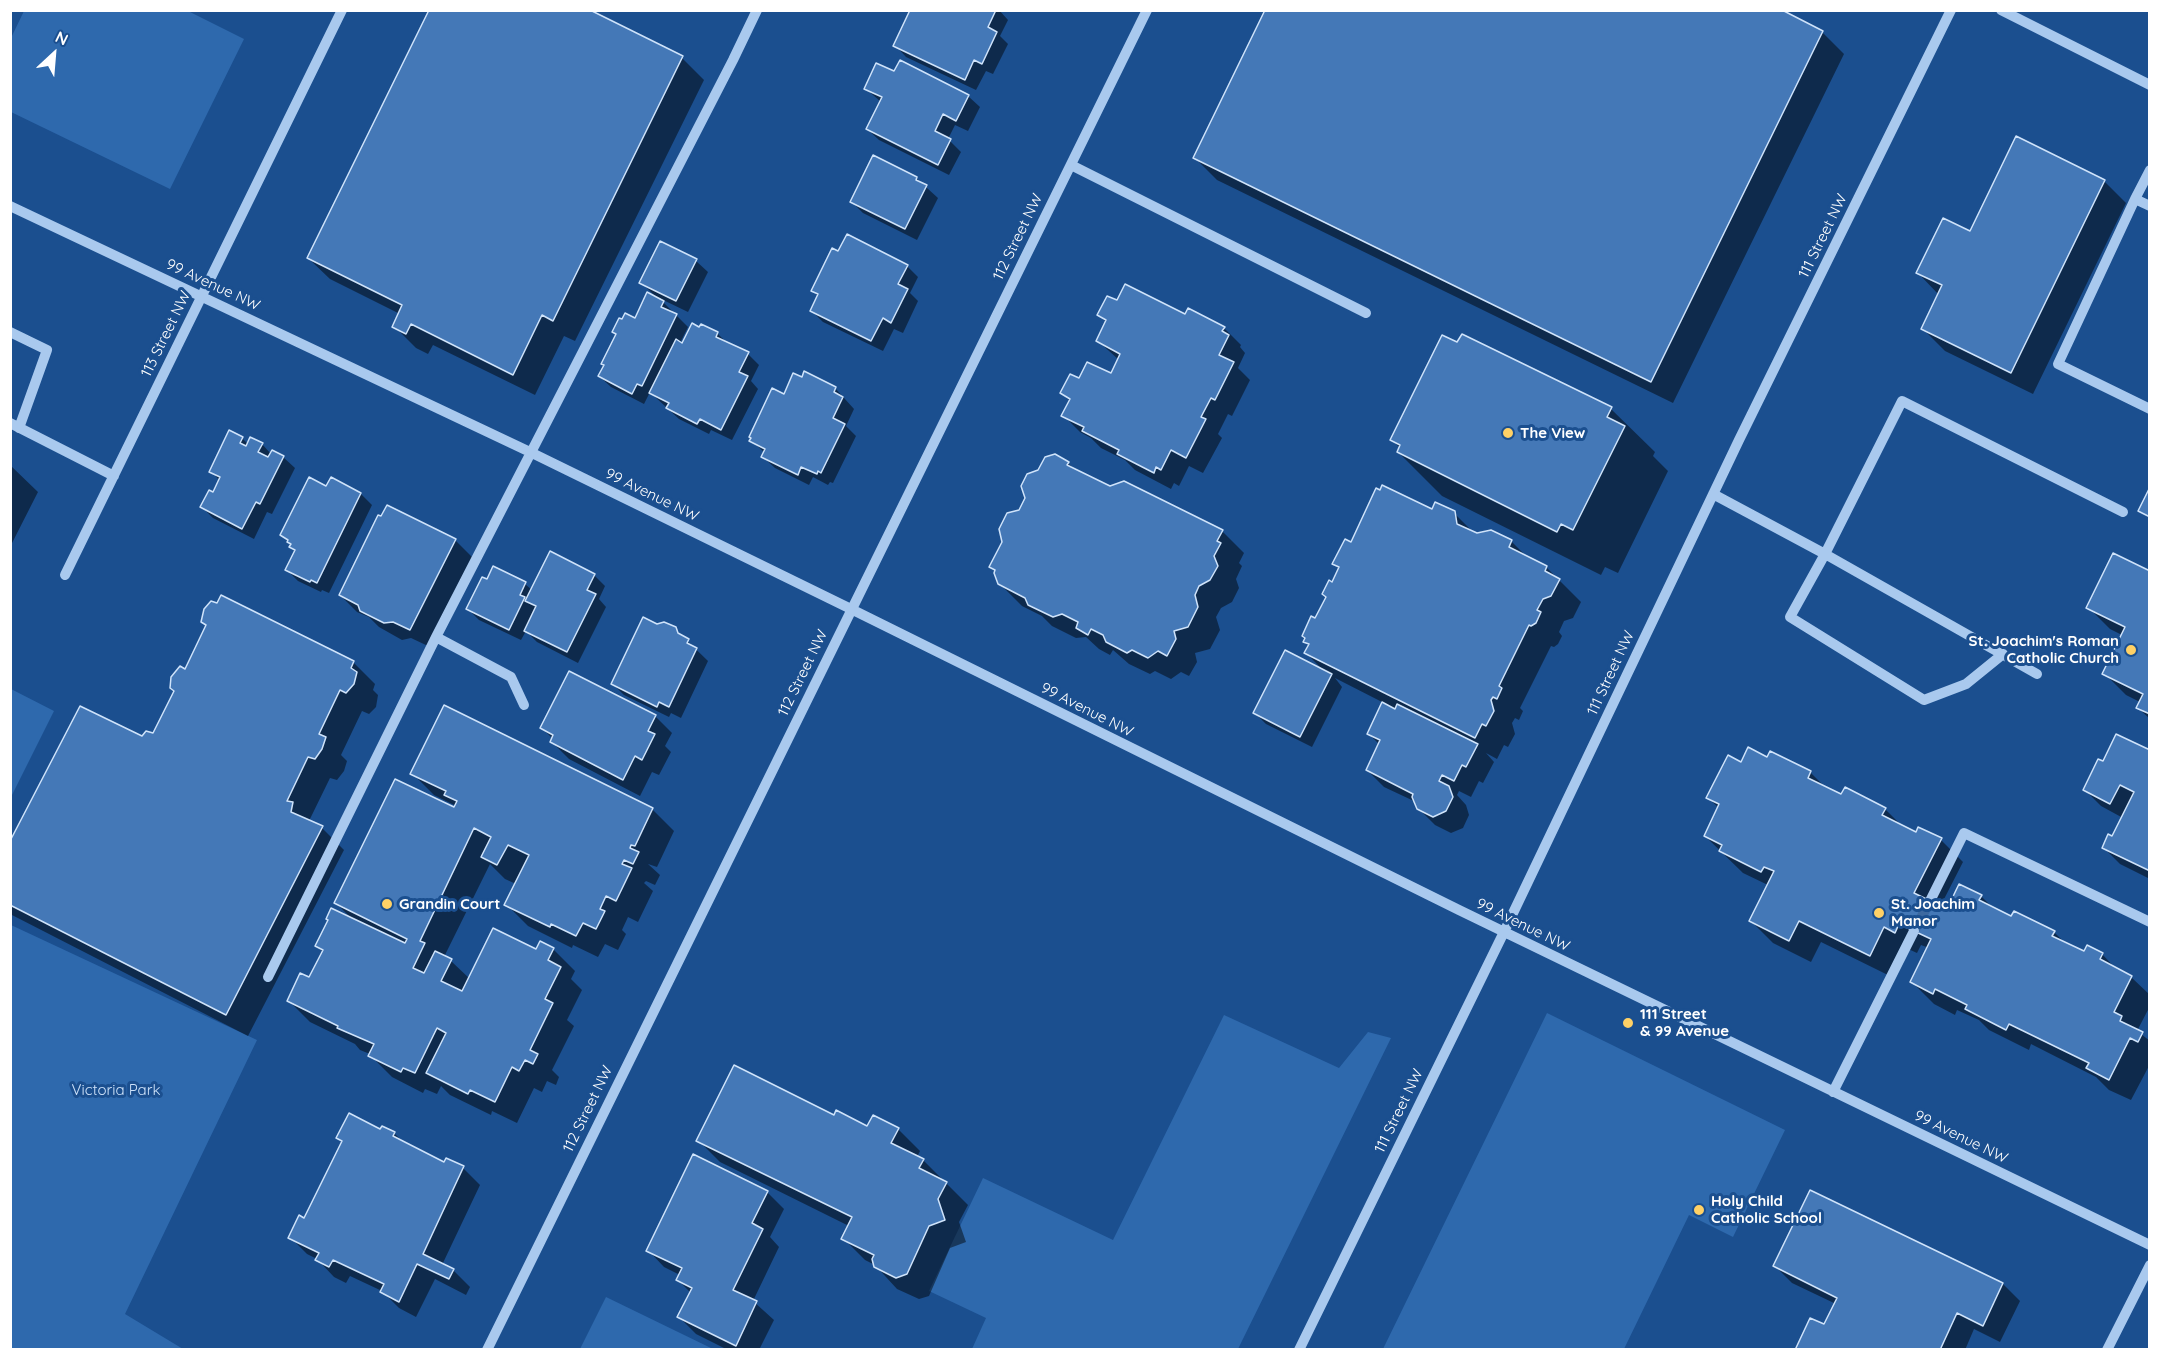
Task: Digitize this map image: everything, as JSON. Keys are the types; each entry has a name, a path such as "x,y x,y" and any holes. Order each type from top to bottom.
{"street":[{"name":"113 Street NW","path":"66,575 342,10"},
{"path":"268,977 436,637 757,10"},
{"name":"112 Street NW","path":"487,1350 1147,10"},
{"name":"111 Street NW","path":"1299,1350 1950,10"},
{"path":"2001,10 2150,85"},
{"path":"1071,165 1366,313"},
{"path":"2150,170 2058,364 2150,409"},
{"path":"2135,199 2150,206"},
{"name":"99 Avenue NW","path":"10,206 530,452 1504,932 2150,1245"},
{"path":"10,332 47,350 15,426 114,476"},
{"path":"2003,654 1966,684 1924,700 1790,618 1826,554 1902,401 2123,512"},
{"path":"1713,494 1826,554 2037,674"},
{"path":"436,637 511,677 524,705"},
{"path":"1930,901 1964,833 2150,922"},
{"path":"1833,1092 1914,931"},
{"path":"2107,1350 2150,1265"}],"green space":[{"path":"186,10 244,39 170,189 11,112 11,38 24,11"},
{"path":"11,689 54,711 11,797"},
{"name":"Victoria Park","path":"11,925 257,1040 125,1314 183,1349 11,1349"},
{"path":"1547,1013 1785,1130 1733,1237 1689,1215 1624,1349 1383,1349"},
{"path":"1224,1015 1339,1068 1368,1032 1391,1038 1238,1349 972,1349 986,1318 929,1291 983,1178 1113,1240"},
{"path":"606,1297 713,1349 580,1349"}],"building":[{"path":"429,10 590,10 683,56 553,321 542,315 513,375 411,324 406,334 392,327 402,305 307,258"},
{"path":"910,10 996,10 988,27 997,32 982,64 974,60 965,80 893,46"},
{"path":"1265,10 1782,10 1823,31 1651,382 1193,158"},
{"path":"900,60 969,95 956,121 943,114 935,131 951,139 938,165 866,129 882,97 864,89 876,63 894,71"},
{"path":"2016,136 2105,180 2011,373 1921,329 1942,285 1916,273 1943,218 1970,231"},
{"path":"873,155 917,177 916,180 927,185 905,229 850,202"},
{"path":"847,234 908,265 898,284 908,289 891,323 883,318 871,341 810,311 818,294 811,291 832,248 838,251"},
{"path":"660,241 697,259 676,301 639,283"},
{"path":"1125,284 1185,314 1188,308 1225,327 1222,331 1229,335 1219,355 1234,362 1215,400 1211,398 1201,417 1206,419 1186,458 1171,450 1161,470 1156,467 1154,473 1117,454 1119,450 1082,431 1084,427 1061,416 1070,399 1060,393 1070,374 1079,378 1087,362 1111,373 1120,354 1096,341 1106,320 1097,315 1107,296 1117,300"},
{"path":"647,292 664,301 661,307 677,314 642,386 637,384 632,394 598,376 604,365 601,364 616,334 612,332 619,318 622,319 625,313 635,318"},
{"path":"692,323 699,327 701,324 718,332 716,337 749,352 739,372 748,376 721,430 700,419 697,424 666,408 669,403 649,393 676,339 682,343"},
{"name":"The View","path":"1462,334 1612,407 1607,417 1625,426 1573,530 1561,524 1557,532 1397,452 1400,445 1390,440 1442,335 1457,342"},
{"path":"804,371 836,387 834,392 843,397 833,418 845,424 821,473 818,471 817,474 801,467 798,475 761,457 765,449 749,441 751,438 749,437 772,388 784,394 793,373 802,377"},
{"path":"229,430 243,437 240,443 246,446 250,437 263,443 258,452 268,457 272,450 284,456 260,504 256,502 242,529 200,507 209,490 213,492 220,477 209,472"},
{"path":"1055,454 1069,462 1067,465 1110,486 1124,481 1223,530 1217,541 1221,543 1214,556 1218,566 1210,580 1199,586 1195,595 1198,607 1188,627 1174,631 1176,639 1167,656 1158,651 1148,658 1132,650 1127,653 1106,642 1103,635 1091,629 1088,635 1076,628 1078,622 1062,614 1053,617 1028,605 1025,598 998,584 995,570 989,567 1002,542 999,529 1007,513 1019,510 1025,498 1021,486 1027,474 1038,470 1045,457"},
{"path":"309,477 326,486 331,477 361,493 317,583 285,570 295,550 289,547 291,544 287,542 288,540 280,535"},
{"path":"1382,485 1432,509 1435,502 1455,511 1457,524 1477,533 1491,530 1512,540 1509,547 1547,566 1545,571 1560,579 1551,596 1543,599 1537,610 1541,612 1536,623 1529,625 1499,686 1502,688 1497,699 1493,697 1491,700 1494,711 1486,726 1482,724 1475,738 1304,653 1309,644 1303,642 1305,638 1302,636 1311,616 1315,618 1326,597 1322,594 1329,580 1332,582 1339,567 1332,564 1345,539 1351,542 1376,488 1380,490"},
{"path":"2150,487 2150,517 2138,511"},
{"path":"387,505 456,539 410,630 393,622 384,623 360,611 358,605 339,595 378,515 381,516"},
{"path":"550,551 595,574 587,590 596,594 567,652 524,631 536,606 525,601"},
{"name":"St. Joachim's Roman Catholic Church","path":"2113,553 2150,571 2150,714 2136,708 2143,694 2102,674 2125,627 2086,608"},
{"path":"493,566 526,582 520,595 525,597 509,630 466,609 482,577 487,579"},
{"path":"221,595 354,661 351,668 357,672 354,684 346,693 340,690 319,734 326,737 322,749 315,759 308,757 287,801 293,802 291,812 323,826 226,1015 10,905 10,841 80,706 142,736 146,731 153,733 174,691 170,688 171,677 180,666 185,669 206,625 201,622 204,609 211,601 217,603"},
{"path":"643,617 657,624 664,622 676,627 678,633 689,639 687,643 697,648 669,707 659,702 657,707 611,684"},
{"path":"1285,650 1332,674 1300,737 1253,713"},
{"path":"569,671 656,715 648,731 655,734 642,760 635,756 623,780 550,742 553,735 540,728"},
{"path":"1382,702 1395,709 1397,704 1478,744 1466,767 1462,765 1454,781 1442,775 1439,781 1449,786 1453,797 1446,811 1433,817 1417,809 1413,794 1366,770 1380,740 1367,734"},
{"name":"Grandin Court","path":"444,705 653,808 635,846 631,845 630,848 639,852 633,864 624,860 622,864 632,868 616,901 606,896 600,909 605,911 596,929 583,923 576,936 551,924 550,927 504,905 529,855 508,845 497,865 481,857 491,837 474,828 420,941 425,943 413,968 424,973 435,951 452,959 441,981 462,991 493,928 536,949 540,941 554,948 548,960 561,967 545,999 553,1003 530,1050 538,1054 533,1064 525,1060 519,1071 512,1067 495,1102 470,1090 468,1094 426,1073 446,1033 437,1028 415,1073 403,1068 401,1072 368,1056 374,1044 337,1028 338,1026 287,1001 300,973 309,977 323,950 315,946 328,920 326,919 331,908 405,943 407,939 334,903 395,779 454,807 457,801 444,795 446,791 410,774"},
{"path":"2116,734 2150,750 2150,871 2102,848 2108,834 2112,836 2134,792 2120,785 2110,804 2083,790 2098,759 2103,761"},
{"name":"St. Joachim Manor","path":"1748,747 1767,757 1770,751 1811,771 1808,778 1841,794 1845,787 1886,808 1882,815 1916,832 1918,827 1942,838 1914,893 1947,909 1959,884 1982,895 1979,900 2011,916 2014,911 2055,931 2052,936 2084,951 2087,945 2103,953 2100,959 2132,976 2114,1012 2122,1016 2120,1021 2143,1032 2138,1042 2130,1038 2109,1080 2086,1068 2089,1063 2009,1024 2006,1030 1965,1009 1967,1005 1935,989 1933,994 1910,982 1931,939 1899,924 1895,933 1884,927 1870,956 1799,921 1789,941 1749,921 1774,871 1764,867 1761,872 1719,851 1722,845 1704,836 1719,804 1706,798 1728,755 1741,762"},
{"path":"734,1065 834,1115 836,1110 867,1126 873,1115 899,1128 891,1143 924,1159 919,1168 947,1182 938,1199 945,1220 929,1226 907,1274 896,1278 874,1267 872,1259 874,1255 841,1239 852,1217 696,1141"},
{"path":"349,1113 380,1129 382,1126 395,1132 393,1136 444,1162 446,1158 464,1166 423,1254 454,1269 449,1279 417,1264 399,1302 380,1292 384,1284 333,1260 329,1267 315,1260 319,1253 288,1238 299,1215 304,1218 342,1141 336,1138"},
{"path":"693,1154 768,1191 752,1223 763,1229 733,1290 757,1301 736,1346 677,1317 692,1288 676,1280 682,1268 646,1251"},
{"path":"1810,1190 2003,1283 1983,1326 1957,1313 1940,1350 1795,1350 1810,1318 1824,1324 1837,1298 1773,1266"}],"tunnel":[{"path":"1914,931 1930,901"}],"place":[{"name":"The View","path":"1508,433"},
{"name":"St. Joachim's Roman Catholic Church","path":"2131,650"},
{"name":"Grandin Court","path":"387,904"},
{"name":"St. Joachim Manor","path":"1879,913"},
{"name":"111 Street & 99 Avenue","path":"1628,1023"},
{"name":"Holy Child Catholic School","path":"1699,1210"}]}
